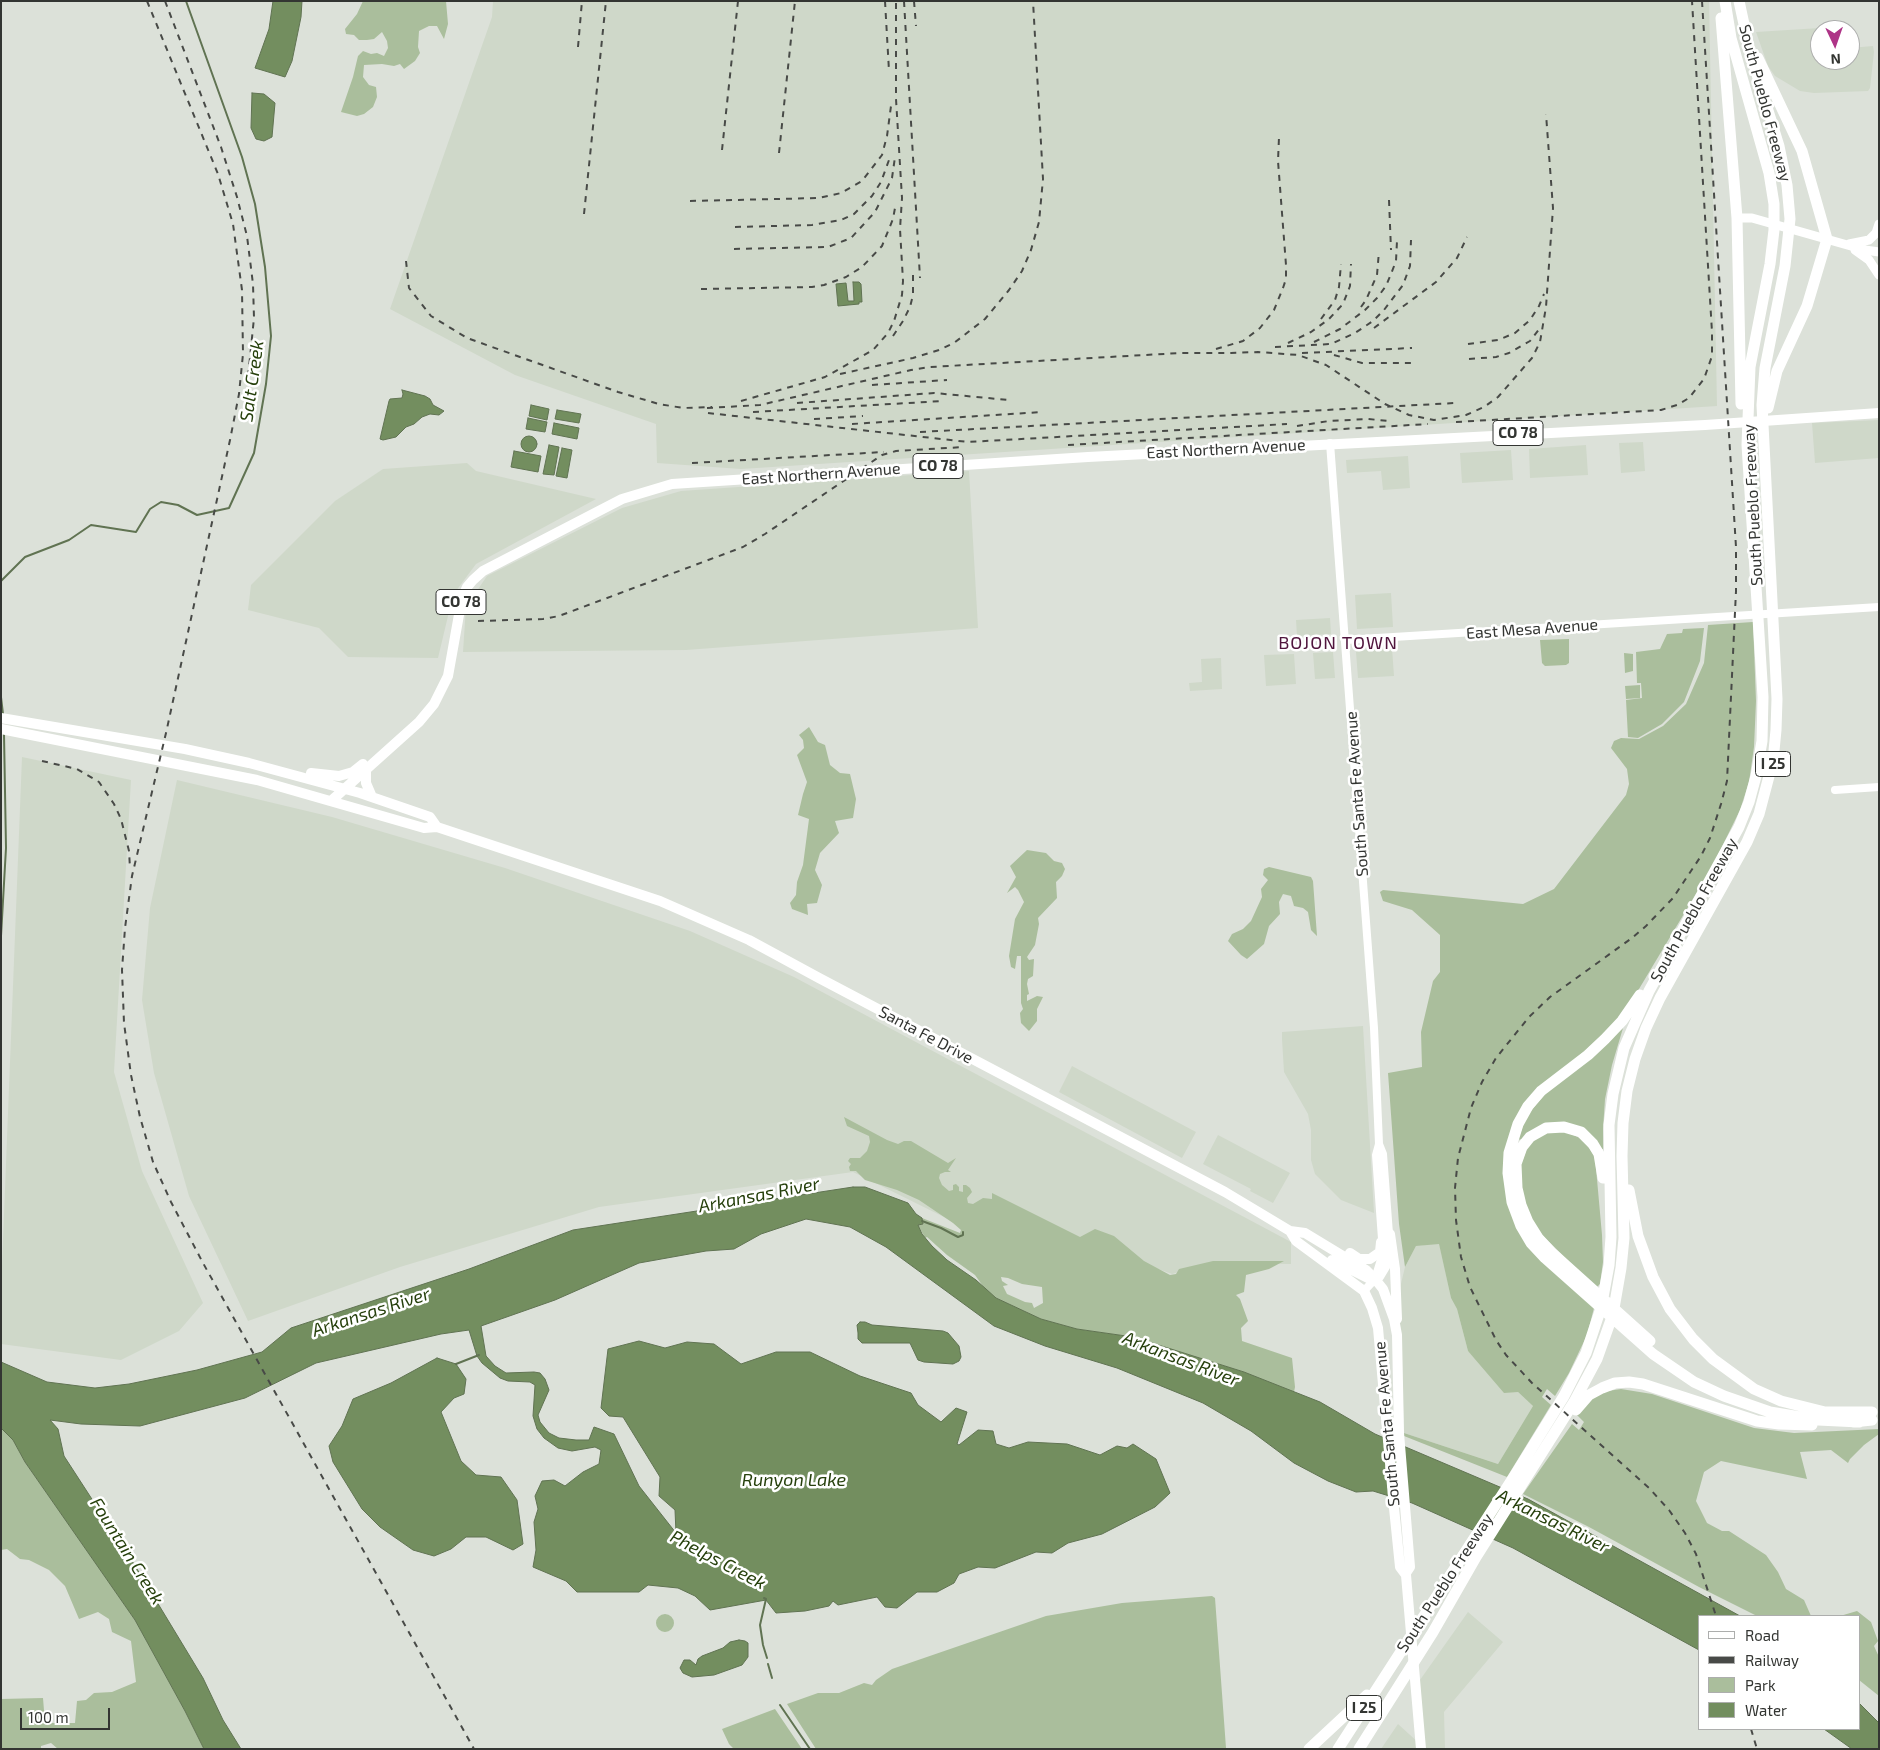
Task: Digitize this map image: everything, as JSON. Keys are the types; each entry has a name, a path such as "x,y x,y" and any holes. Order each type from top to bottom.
{"highway":[{"path":"1720,1 1737,218 1742,405 1747,445"},
{"name":"South Pueblo Freeway","path":"1359,1749 1433,1632 1471,1555 1520,1477 1586,1353 1603,1300 1611,1251 1609,1141 1616,1079 1624,1048 1632,1026 1649,991 1739,827 1749,802 1762,741 1763,697 1747,445 1750,367 1770,264 1774,230 1774,204 1769,173 1732,38 1725,1"},
{"path":"1740,4 1761,64 1802,151 1827,239 1807,306 1777,372 1768,410 1764,452"},
{"name":"South Pueblo Freeway","path":"1520,1477 1539,1458 1574,1402 1590,1374 1603,1344 1622,1268 1622,1156 1625,1107 1635,1059 1649,1020 1747,842 1759,814 1773,762 1777,700 1762,405 1765,368 1785,266 1790,219 1787,185 1779,146 1750,52 1740,4"},
{"path":"1672,948 1614,1030 1588,1055 1549,1084 1534,1098 1521,1120 1511,1143 1508,1163 1508,1184 1512,1202 1521,1226 1538,1251 1584,1288 1666,1364 1694,1382 1724,1396 1786,1415 1818,1420 1860,1422"},
{"path":"1625,1107 1627,1172 1634,1220 1642,1250 1653,1277 1674,1314 1703,1349 1746,1384 1781,1401 1827,1413"},
{"path":"1584,1288 1538,1238 1528,1222 1521,1205 1517,1188 1516,1164 1522,1147 1535,1134 1546,1128 1564,1127 1581,1132 1594,1144 1599,1154 1602,1169 1611,1251"},
{"path":"1627,1326 1674,1360 1719,1386 1740,1395 1800,1410 1875,1416"},
{"path":"1539,1458 1548,1452 1579,1406 1589,1395 1602,1388 1622,1382 1643,1384 1746,1418 1768,1423 1817,1425 1860,1422 1875,1416"},
{"name":"South Pueblo Freeway","path":"1338,1749 1431,1603 1471,1555"},
{"path":"1309,1749 1383,1680"},
{"path":"1364,1749 1385,1707"}],"main road":[{"path":"1737,218 1752,218 1846,245 1879,252"},
{"path":"1846,245 1869,240 1876,233 1879,224"},
{"path":"1846,245 1869,260 1879,275"},
{"name":"East Northern Avenue","path":"331,801 424,717 434,704 448,676 462,598 473,580 483,571 633,494 672,484 1088,456 1706,425 1879,414"},
{"path":"1,718 185,749 256,765 372,797 430,818 437,827"},
{"path":"1,730 257,780 424,828 437,827"},
{"path":"1,734 19,738 23,733"},
{"path":"256,765 262,761 318,775 339,776 353,772 395,743"},
{"path":"366,769 366,783 372,797"},
{"name":"Santa Fe Drive","path":"437,827 660,901 750,940 1225,1192 1290,1231 1305,1233 1366,1270 1383,1289 1394,1319"},
{"name":"Santa Fe Drive","path":"1290,1231 1296,1241 1364,1291"},
{"path":"1390,1234 1395,1269 1397,1335"},
{"path":"1340,1254 1346,1251 1360,1259 1370,1260 1380,1252 1382,1242"},
{"path":"1308,1249 1366,1278 1375,1279"},
{"name":"South Santa Fe Avenue","path":"1364,1291 1378,1328 1388,1428 1399,1509 1410,1566 1406,1573 1421,1749"},
{"name":"South Santa Fe Avenue","path":"1394,1319 1397,1335 1399,1509"}],"street":[{"name":"South Santa Fe Avenue","path":"1330,443 1374,1028 1379,1144 1376,1155 1383,1253 1375,1279"},
{"name":"East Mesa Avenue","path":"1346,640 1879,608"},
{"path":"1835,790 1879,788"},
{"name":"South Santa Fe Avenue","path":"1364,1291 1375,1279 1380,1277 1386,1267 1390,1247 1383,1154 1379,1144"}],"shaded area":[{"path":"493,1 1709,1 1717,406 741,469 657,463 656,424 515,375 390,309 492,17"},
{"path":"1810,29 1810,70 1860,70 1860,47 1873,46 1870,88 1868,91 1814,93 1800,91 1775,76 1768,66 1756,32"},
{"path":"1879,420 1879,458 1815,463 1812,423"},
{"path":"1643,442 1645,471 1621,473 1619,443"},
{"path":"1586,445 1588,475 1530,478 1529,449"},
{"path":"1511,450 1513,480 1462,483 1460,453"},
{"path":"1408,456 1410,488 1383,490 1381,471 1347,473 1346,460"},
{"path":"467,463 476,471 596,499 476,564 453,595 438,658 348,657 319,628 248,610 251,585 335,501 383,469"},
{"path":"969,471 978,628 686,650 463,652 466,607 487,576 622,508 681,491"},
{"path":"1391,593 1393,627 1357,629 1355,595"},
{"path":"1330,618 1331,634 1297,636 1296,620"},
{"path":"1392,648 1394,676 1358,678 1356,652"},
{"path":"1333,652 1335,678 1315,679 1313,653"},
{"path":"1294,654 1296,684 1266,686 1264,655"},
{"path":"1221,658 1222,689 1190,691 1189,683 1202,682 1201,659"},
{"path":"22,757 131,780 114,1072 142,1171 203,1303 179,1331 121,1360 1,1344 1,1291"},
{"path":"177,780 332,817 505,868 690,931 794,977 1291,1242 1291,1264 1211,1263 1172,1274 1080,1241 948,1219 853,1172 599,1207 400,1267 248,1321 189,1196 154,1073 142,1000 150,908"},
{"path":"1363,1026 1374,1213 1341,1200 1315,1174 1311,1160 1311,1130 1308,1114 1284,1072 1282,1039 1282,1032"},
{"path":"1072,1066 1196,1132 1182,1158 1059,1092"},
{"path":"1218,1135 1290,1173 1273,1203 1250,1191 1251,1189 1203,1164"},
{"path":"1439,1243 1451,1298 1457,1309 1468,1351 1533,1406 1498,1464 1404,1433 1399,1292 1405,1267 1416,1246"},
{"path":"1468,1612 1503,1642 1444,1712 1445,1749 1381,1749 1398,1724 1420,1744 1415,1687"}],"green space":[{"path":"363,1 446,1 448,24 444,39 437,26 429,26 419,31 418,47 420,53 415,61 404,69 400,64 394,66 382,64 364,65 363,77 369,85 376,87 377,97 373,107 364,114 357,116 341,112 358,56 363,51 384,56 388,48 387,41 382,32 374,39 367,40 359,40 354,35 346,34 345,29 357,14"},
{"path":"1753,622 1756,701 1754,747 1749,782 1740,810 1712,867 1630,1004 1616,1022 1528,1099 1505,1186 1594,1308 1587,1335 1569,1373 1555,1396 1547,1389 1542,1397 1551,1405 1507,1477 1404,1436 1404,1433 1498,1464 1533,1406 1518,1392 1504,1393 1468,1351 1457,1309 1451,1298 1439,1244 1416,1246 1405,1267 1399,1224 1388,1073 1422,1067 1421,1032 1433,981 1440,972 1440,935 1412,910 1383,901 1380,892 1383,890 1523,904 1554,889 1626,795 1629,784 1627,769 1611,748 1614,741 1621,738 1639,739 1663,726 1686,704 1704,663 1708,625"},
{"path":"1704,628 1700,661 1684,702 1662,724 1638,738 1628,737 1626,700 1642,698 1641,683 1637,683 1636,652 1660,649 1667,634 1682,633 1683,629"},
{"path":"1569,639 1569,663 1566,665 1545,666 1542,663 1540,640"},
{"path":"1624,653 1633,654 1633,671 1625,673"},
{"path":"1640,685 1640,698 1626,699 1625,686"},
{"path":"809,727 818,742 825,745 830,765 840,773 850,774 856,799 853,818 835,821 839,833 820,853 815,870 822,885 817,903 807,904 808,915 792,909 790,903 796,895 797,882 803,865 809,819 798,815 807,782 797,755 804,748 803,740 799,735"},
{"path":"1027,850 1046,853 1054,861 1062,863 1065,869 1062,876 1056,882 1057,898 1038,918 1039,924 1035,945 1027,957 1029,960 1034,959 1033,976 1028,979 1027,984 1029,994 1027,995 1027,1001 1037,996 1043,997 1037,1009 1037,1021 1029,1031 1021,1023 1020,1013 1023,1009 1021,1003 1021,956 1017,956 1015,969 1011,967 1009,956 1015,919 1024,902 1015,887 1007,893 1016,877 1010,866"},
{"path":"1269,867 1311,877 1313,881 1317,936 1311,930 1308,912 1303,908 1294,906 1291,896 1283,894 1279,902 1280,914 1269,926 1264,944 1247,959 1228,941 1232,934 1243,929 1251,921 1262,897 1261,889 1268,880 1263,875 1264,869"},
{"path":"1623,1028 1612,1065 1605,1099 1603,1149 1573,1125 1518,1140 1526,1117 1549,1089"},
{"path":"844,1117 898,1144 904,1141 911,1141 948,1163 956,1158 948,1170 951,1172 940,1174 939,1178 942,1185 949,1191 953,1190 953,1185 956,1184 959,1187 959,1191 963,1192 963,1185 970,1188 972,1192 967,1198 968,1203 973,1204 983,1198 992,1199 992,1193 1080,1237 1095,1229 1114,1236 1144,1261 1170,1275 1176,1274 1179,1269 1213,1261 1284,1261 1269,1269 1246,1275 1244,1292 1236,1295 1240,1299 1248,1321 1241,1328 1242,1341 1292,1358 1294,1392 1244,1372 1133,1337 1077,1329 1041,1319 996,1298 985,1289 975,1275 947,1255 927,1237 925,1238 918,1225 923,1224 922,1218 960,1233 961,1230 953,1223 919,1200 897,1190 865,1180 856,1171 850,1171 849,1167 851,1164 848,1161 850,1158 860,1158 867,1151 870,1142 869,1136 847,1126","holes":["1001,1277 1022,1284 1042,1287 1043,1303 1034,1308 1032,1303 1007,1294 1003,1286 1008,1285 1002,1281"]},
{"path":"1561,1130 1583,1139 1595,1157 1603,1262 1600,1284 1596,1288 1536,1229 1521,1188 1520,1167 1529,1143 1549,1131"},
{"path":"1621,1389 1652,1394 1754,1428 1794,1433 1879,1429 1879,1434 1864,1445 1848,1463 1831,1450 1800,1452 1807,1479 1721,1461 1704,1472 1696,1501 1707,1523 1722,1531 1729,1531 1766,1555 1778,1572 1786,1589 1804,1600 1811,1615 1755,1615 1523,1494 1572,1424 1579,1430 1584,1422 1577,1415 1586,1403 1601,1392"},
{"path":"1,1428 13,1440 25,1462 135,1620 204,1749 58,1749 51,1743 41,1746 41,1749 1,1749 1,1699 43,1698 45,1723 75,1723 77,1701 86,1700 94,1693 112,1692 136,1682 131,1641 112,1632 109,1619 98,1612 79,1619 65,1586 49,1570 29,1560 20,1559 7,1549 1,1550"},
{"path":"1212,1596 1215,1598 1226,1748 816,1749 787,1704 818,1693 839,1693 864,1683 872,1685 892,1669 1046,1616 1122,1603"},
{"path":"1857,1611 1871,1622 1878,1641 1874,1646 1879,1657 1879,1696 1860,1681 1860,1615 1843,1615"},
{"path":"665,1614 671,1617 674,1623 671,1629 665,1632 659,1629 656,1623 659,1617"},
{"path":"775,1709 802,1749 734,1749 729,1744 722,1729"}],"water":[{"path":"273,1 302,1 301,17 292,61 285,77 255,68 269,29"},
{"path":"252,93 264,94 275,103 272,137 264,141 256,139 251,128"},
{"path":"853,282 861,284 862,302 838,306 836,284 846,283 848,301 854,301"},
{"path":"402,390 425,396 430,399 433,405 444,411 439,415 430,414 422,417 414,424 406,427 396,437 380,439 389,401 390,399 402,398"},
{"path":"531,405 549,409 547,420 529,416"},
{"path":"557,410 581,414 579,423 555,419"},
{"path":"528,418 547,422 545,432 526,429"},
{"path":"554,423 579,428 577,439 552,434"},
{"path":"529,436 535,438 537,444 535,450 529,452 523,450 521,444 523,438"},
{"path":"549,445 559,447 554,475 543,474"},
{"path":"562,448 572,450 567,478 556,476"},
{"path":"514,451 541,456 538,472 511,467"},
{"path":"853,1187 865,1187 908,1203 916,1214 922,1218 923,1224 918,1225 922,1234 932,1246 996,1298 1041,1319 1077,1329 1133,1337 1244,1372 1320,1402 1375,1434 1528,1499 1738,1615 1698,1615 1698,1649 1513,1548 1412,1503 1373,1491 1356,1492 1328,1481 1294,1463 1251,1431 1203,1403 1117,1368 1045,1346 994,1326 886,1247 850,1227 806,1219 761,1234 734,1249 706,1251 639,1263 555,1300 481,1326 486,1356 495,1366 506,1373 534,1372 540,1373 545,1379 549,1390 538,1415 540,1422 549,1433 559,1438 589,1440 594,1427 614,1434 639,1486 676,1533 675,1510 659,1496 660,1477 623,1417 609,1416 601,1408 608,1349 639,1341 665,1348 687,1342 714,1344 741,1364 776,1352 810,1352 860,1376 911,1393 918,1405 941,1422 956,1408 967,1412 957,1444 959,1445 978,1430 993,1431 996,1444 1009,1448 1028,1442 1067,1444 1100,1455 1117,1446 1127,1448 1133,1444 1156,1459 1170,1493 1155,1507 1102,1534 1068,1543 1052,1553 1036,1552 995,1568 978,1567 959,1574 954,1583 937,1592 917,1592 897,1608 885,1607 877,1597 838,1605 833,1601 829,1606 805,1611 776,1613 766,1600 710,1610 695,1596 678,1588 648,1585 639,1592 577,1592 566,1581 533,1567 536,1550 534,1522 538,1509 535,1496 542,1481 554,1480 565,1486 583,1472 599,1464 601,1450 595,1447 572,1451 558,1448 544,1438 537,1429 533,1416 535,1385 530,1382 508,1381 500,1378 482,1363 477,1356 469,1330 441,1334 316,1363 245,1398 140,1426 81,1424 50,1420 58,1429 64,1456 134,1564 203,1678 223,1720 241,1749 204,1749 135,1620 25,1462 13,1440 1,1428 1,1362 47,1382 95,1388 129,1384 197,1370 262,1352 291,1328 469,1269 573,1230"},
{"path":"860,1322 872,1325 943,1331 948,1333 959,1346 961,1357 959,1361 953,1364 924,1362 918,1360 910,1343 862,1343 858,1339 857,1325"},
{"path":"437,1358 456,1364 466,1379 464,1394 454,1398 441,1412 461,1461 476,1475 501,1477 517,1500 523,1544 513,1550 486,1537 466,1537 451,1549 434,1556 413,1550 380,1527 362,1509 333,1462 329,1446 342,1426 353,1399 391,1383"},
{"path":"739,1640 748,1643 748,1657 742,1665 714,1675 692,1677 683,1673 680,1668 684,1660 690,1660 696,1665 698,1659 702,1656 723,1648 730,1642"},
{"path":"1860,1704 1879,1723 1879,1749 1852,1749 1825,1730 1860,1730"}],"waterway":[{"name":"Salt Creek","path":"1,581 25,557 69,540 91,525 136,532 150,509 161,502 178,505 197,515 229,508 254,453 266,384 271,336 265,267 255,204 242,157 186,1"},
{"name":"Salt Creek","path":"1,697 3,714"},
{"name":"Salt Creek","path":"1,936 6,848 4,734"},
{"path":"922,1221 958,1237 963,1235 963,1232"},
{"path":"456,1364 479,1355"},
{"name":"Phelps Creek","path":"764,1598 766,1599 760,1625 767,1658"},
{"name":"Phelps Creek","path":"768,1664 772,1678"},
{"path":"780,1705 810,1749"}],"railway":[{"path":"147,1 218,174 233,224 242,290 243,354 239,394 230,440 166,733 132,876 122,970 124,1023 131,1075 140,1117 153,1162 171,1202 203,1263 474,1749"},
{"path":"165,1 221,147 247,236 253,284 254,318 248,377"},
{"path":"578,47 582,1"},
{"path":"584,214 606,1"},
{"path":"722,150 738,1"},
{"path":"779,153 795,1"},
{"path":"885,1 889,71"},
{"path":"741,401 825,377 873,350 888,333 894,321 902,295 903,281 900,229 902,198 896,99 896,1"},
{"path":"904,1 920,278"},
{"path":"914,1 916,26"},
{"path":"840,374 913,358 954,343 985,319 1022,271 1031,250 1039,222 1043,179 1033,1"},
{"path":"1456,422 1661,410 1677,405 1689,398 1704,379 1712,356 1712,332 1692,1"},
{"path":"1702,1 1736,547 1736,591 1727,781 1710,838 1701,856 1673,898 1632,938 1550,997 1529,1017 1496,1058 1482,1082 1471,1108 1458,1158 1455,1188 1456,1220 1461,1257 1470,1287 1496,1340 1506,1355 1532,1383 1649,1488 1669,1510 1685,1533 1696,1554 1716,1615"},
{"path":"690,201 819,198 841,193 862,181 882,155 891,106"},
{"path":"707,408 760,405 930,367 1181,353 1258,352 1298,355 1326,365 1385,404 1409,415 1434,420 1466,415 1484,407 1498,397 1532,358 1540,342 1546,307 1553,208 1546,114"},
{"path":"1216,349 1243,341 1260,328 1274,310 1286,279 1278,161 1279,137"},
{"path":"734,249 828,247 851,238 875,212 892,178 895,157"},
{"path":"735,227 812,225 841,220 854,214 872,196 881,182 889,160"},
{"path":"1389,200 1391,250"},
{"path":"701,289 812,287 846,277 862,267 882,246 893,219 895,208"},
{"path":"1374,328 1436,282 1457,258 1467,237"},
{"path":"1275,347 1331,344 1355,333 1373,321 1403,285 1410,266 1411,240"},
{"path":"1314,342 1340,329 1377,298 1386,286 1396,261 1397,241"},
{"path":"1361,307 1377,275 1379,251"},
{"path":"406,261 409,288 431,316 467,338 618,392 659,404 683,408 712,407"},
{"path":"1321,319 1335,300 1339,287 1341,264"},
{"path":"1288,343 1311,332 1329,319 1343,304 1350,286 1351,264"},
{"path":"893,336 910,307 913,295 913,269"},
{"path":"1468,344 1498,340 1515,333 1530,320 1544,294"},
{"path":"1469,359 1496,357 1509,353 1530,341 1540,328"},
{"path":"1302,353 1412,348"},
{"path":"1334,355 1362,363 1413,363"},
{"path":"872,385 947,380"},
{"path":"797,403 934,393 1009,400"},
{"path":"753,412 943,401"},
{"path":"920,432 1455,403"},
{"path":"852,424 1043,412"},
{"path":"708,413 968,442 1287,424"},
{"path":"814,419 863,416"},
{"path":"1297,426 1329,421 1368,419 1389,421"},
{"path":"1068,445 1428,424"},
{"path":"478,621 543,619 559,616 743,547 882,455 896,451 964,447"},
{"path":"692,463 884,452"},
{"path":"42,761 77,769 99,782 114,804 121,819 129,851 130,868"},
{"path":"1751,1730 1757,1749"}],"district":[{"name":"BOJON TOWN","path":"1338,643"}],"water label":[{"name":"Arkansas River","path":"759,1195"},
{"name":"Arkansas River","path":"371,1312"},
{"name":"Arkansas River","path":"1181,1359"},
{"name":"Runyon Lake","path":"794,1480"},
{"name":"Arkansas River","path":"1553,1521"},
{"name":"Fountain Creek","path":"127,1551"}]}
